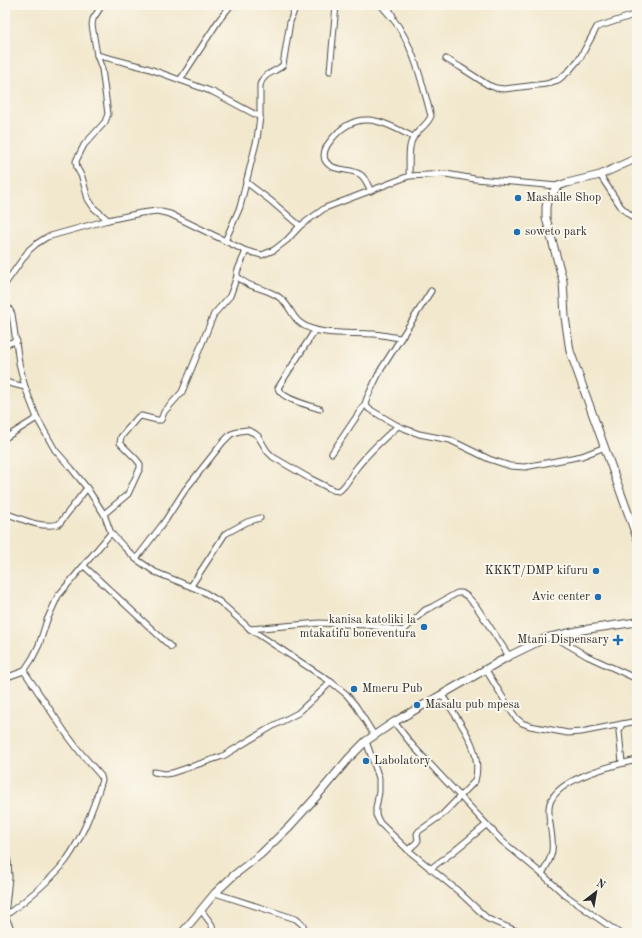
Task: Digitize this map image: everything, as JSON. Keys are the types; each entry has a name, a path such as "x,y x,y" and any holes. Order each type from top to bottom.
{"street":[{"path":"102,5 93,20 92,25 97,54 102,70 108,114 105,122 79,152 76,161 88,199 94,208 108,220"},
{"path":"180,80 218,20 231,5"},
{"path":"225,241 240,207 257,139 260,117 261,80 265,75 281,68 283,65 290,22 296,5"},
{"path":"330,72 336,5"},
{"path":"381,5 400,28"},
{"path":"387,5 410,48 431,116 429,121 413,137 410,147 409,176"},
{"path":"446,59 488,85 496,88 504,89 546,84 558,80 569,71 580,58 597,27 637,14"},
{"path":"97,54 147,68 212,92 260,117"},
{"path":"371,191 365,180 357,173 334,168 328,164 324,155 330,141 345,125 353,121 364,120 390,125 413,137"},
{"path":"5,284 29,250 47,237 108,220 141,213 157,211 170,214 246,251 262,255 274,250 287,240 300,226 325,208 409,176 446,174 475,179 558,186 600,175 637,158"},
{"path":"600,175 621,207 637,221"},
{"path":"246,182 300,226"},
{"path":"558,186 548,198 546,218 563,281 565,317 570,351 637,538"},
{"path":"104,514 128,494 140,468 140,464 136,459 120,443 121,437 138,417 141,416 161,420 164,412 182,392 214,314 230,296 237,272 246,251"},
{"path":"237,276 246,284 271,292 280,298 300,323 315,330 374,334 401,338"},
{"path":"332,453 365,404 380,371 431,291"},
{"path":"5,302 12,314 19,363 25,387 37,418 55,450 87,488 104,514 111,533 122,546 155,572 191,586 220,602 250,629 331,682 346,694 356,706 374,735"},
{"path":"315,330 278,388 282,394 289,398 320,408"},
{"path":"5,344 17,341"},
{"path":"5,382 25,387"},
{"path":"365,404 369,409 398,426 419,434 450,440 489,459 519,467 582,456 605,447"},
{"path":"5,438 37,418"},
{"path":"136,558 165,521 185,490 231,434 240,431 250,431 258,436 267,451 274,457 310,478 333,490 339,491 344,488 367,455 398,426"},
{"path":"5,512 28,521 53,525 59,524 87,488"},
{"path":"191,586 225,534 247,522 260,518"},
{"path":"5,678 24,671 39,645 47,620 58,596 111,533"},
{"path":"84,566 171,647"},
{"path":"250,629 320,623 368,625 403,631 425,610 432,608 457,593 462,593 476,606 509,656"},
{"path":"182,933 215,893 234,875 261,854 289,827 349,758 374,735 509,656 532,645 553,636 637,622"},
{"path":"553,636 581,653 637,679"},
{"path":"486,670 516,718 522,723 530,726 568,733 581,732 637,721"},
{"path":"5,916 35,893 62,867 82,834 102,780 101,776 65,732 24,671"},
{"path":"154,772 165,774 172,773 222,756 298,713 331,682"},
{"path":"408,850 418,840 417,834 419,831 442,815 475,781 478,767 475,750 442,695"},
{"path":"394,722 413,746 502,842 542,874 565,895 619,933"},
{"path":"622,724 619,731 622,763"},
{"path":"366,741 379,778 376,815 380,823 408,850 458,891 488,919 521,933"},
{"path":"542,874 548,863 552,849 549,808 553,797 570,781 622,763 637,760"},
{"path":"430,869 454,852 486,825"},
{"path":"5,849 9,877 5,916 13,933"},
{"path":"215,893 296,919 303,925 305,933"},
{"path":"201,910 212,925 213,933"},
{"path":"312,933 324,933"}],"place":[{"name":"Mashalle Shop","path":"518,198"},
{"name":"soweto park","path":"517,232"},
{"name":"KKKT/DMP kifuru","path":"596,571"},
{"name":"Avic center","path":"598,597"},
{"name":"kanisa katoliki la mtakatifu boneventura","path":"424,627"},
{"name":"Mtani Dispensary","path":"618,640"},
{"name":"Mmeru Pub","path":"354,689"},
{"name":"Masalu pub mpesa","path":"417,705"},
{"name":"Labolatory","path":"366,761"}]}
